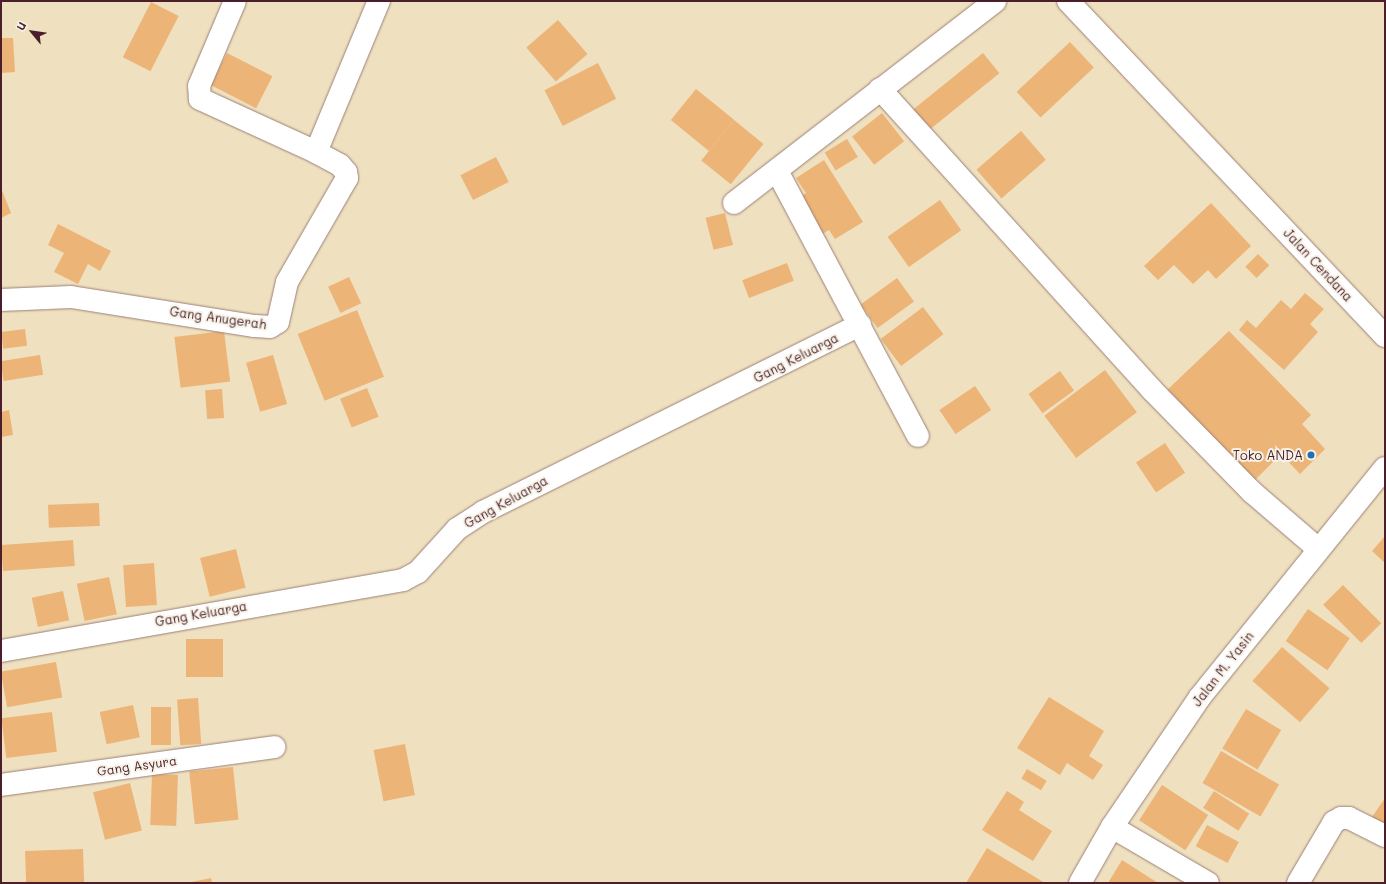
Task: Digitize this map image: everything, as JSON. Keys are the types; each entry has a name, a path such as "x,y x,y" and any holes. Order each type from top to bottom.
{"street":[{"name":"Gang Anugerah","path":"1,300 71,297 255,326 275,326 281,316 287,282 347,178 340,165 316,152 200,99 199,86 235,1"},
{"path":"316,152 379,1"},
{"path":"734,203 995,1"},
{"name":"Jalan Cendana","path":"1068,1 1385,336"},
{"path":"880,90 1168,406 1252,492 1317,548"},
{"path":"777,171 918,436"},
{"name":"Gang Keluarga","path":"1,651 403,580 418,572 457,529 483,512 860,326"},
{"name":"Jalan M. Yasin","path":"1080,883 1112,827 1200,697 1317,548 1385,468"},
{"name":"Gang Asyura","path":"1,785 274,746"},
{"path":"1298,883 1334,822 1341,818 1349,818 1385,836"},
{"path":"1112,827 1208,883"}],"building":[{"path":"151,2 179,16 150,71 123,57"},
{"path":"558,20 588,54 556,82 526,48"},
{"path":"1,38 13,38 15,72 1,73"},
{"path":"1070,42 1094,68 1040,117 1017,92"},
{"path":"227,53 272,76 256,108 211,85"},
{"path":"983,53 999,73 926,133 909,113"},
{"path":"598,63 616,99 563,126 545,90"},
{"path":"696,89 734,120 709,151 671,120"},
{"path":"882,113 904,141 874,165 852,136"},
{"path":"734,120 764,144 731,184 701,160"},
{"path":"1021,131 1046,160 1001,198 976,170"},
{"path":"847,139 858,157 836,170 825,152"},
{"path":"496,157 509,182 473,200 460,175"},
{"path":"824,160 863,222 835,239 829,230 819,236 796,200 806,193 796,178"},
{"path":"1,188 11,213 1,218"},
{"path":"940,200 961,230 909,267 888,237"},
{"path":"1211,203 1251,246 1216,279 1208,270 1193,284 1174,265 1158,280 1144,266"},
{"path":"725,213 733,245 714,250 706,218"},
{"path":"58,224 111,251 100,271 88,264 78,284 54,272 64,253 48,245"},
{"path":"1258,254 1269,265 1257,278 1245,267"},
{"path":"787,263 794,281 749,298 742,280"},
{"path":"349,277 361,303 340,313 328,287"},
{"path":"897,278 914,301 878,328 861,304"},
{"path":"1305,293 1324,309 1310,324 1318,332 1284,370 1239,330 1247,320 1256,328 1281,300 1291,309"},
{"path":"923,307 943,334 901,366 881,339"},
{"path":"357,310 384,377 325,401 298,334"},
{"path":"25,329 27,346 3,349 1,332"},
{"path":"224,331 230,382 181,388 174,337"},
{"path":"1229,331 1311,415 1302,424 1325,449 1300,474 1281,454 1252,483 1164,393"},
{"path":"40,355 43,375 4,381 1,361"},
{"path":"273,355 287,404 260,412 246,363"},
{"path":"1105,370 1137,412 1076,458 1044,416"},
{"path":"1060,371 1074,390 1043,413 1028,394"},
{"path":"975,386 991,410 956,434 939,410"},
{"path":"367,388 379,417 352,428 340,399"},
{"path":"222,389 224,418 207,419 205,390"},
{"path":"9,410 13,435 1,437 1,412"},
{"path":"1165,443 1185,473 1156,492 1136,463"},
{"path":"99,503 100,526 49,528 48,505"},
{"path":"1385,536 1385,563 1372,551"},
{"path":"73,540 75,566 3,571 1,545"},
{"path":"236,549 246,588 210,597 200,558"},
{"path":"154,563 157,605 126,607 123,565"},
{"path":"109,577 117,614 85,621 77,584"},
{"path":"1343,585 1381,623 1361,643 1323,605"},
{"path":"63,591 69,620 38,627 32,598"},
{"path":"1308,609 1350,638 1327,670 1286,641"},
{"path":"186,639 223,639 223,677 186,677"},
{"path":"1282,647 1330,688 1300,722 1252,681"},
{"path":"56,662 62,697 7,707 1,672"},
{"path":"1049,697 1104,731 1089,756 1103,765 1093,780 1067,763 1060,775 1017,748"},
{"path":"198,698 201,744 180,745 177,699"},
{"path":"133,705 140,737 107,744 100,712"},
{"path":"151,707 171,707 171,745 151,745"},
{"path":"1246,709 1281,730 1257,770 1222,748"},
{"path":"52,712 57,752 6,758 1,718"},
{"path":"405,744 415,795 384,801 374,750"},
{"path":"1221,751 1279,784 1261,817 1202,783"},
{"path":"233,767 239,820 195,824 189,772"},
{"path":"1027,769 1047,781 1041,790 1021,778"},
{"path":"152,774 178,775 176,826 150,825"},
{"path":"130,783 142,831 105,840 93,792"},
{"path":"1162,785 1208,815 1185,850 1139,820"},
{"path":"1007,791 1024,802 1019,810 1052,831 1033,861 982,830"},
{"path":"1214,791 1249,814 1238,831 1203,808"},
{"path":"1385,798 1385,826 1372,817"},
{"path":"1207,825 1239,842 1228,863 1196,846"},
{"path":"987,848 1045,883 966,883"},
{"path":"83,849 84,883 26,883 25,851"},
{"path":"1122,860 1158,883 1108,883"},
{"path":"211,878 212,883 192,883 192,882"}],"place":[{"name":"Toko ANDA","path":"1311,455"}]}
